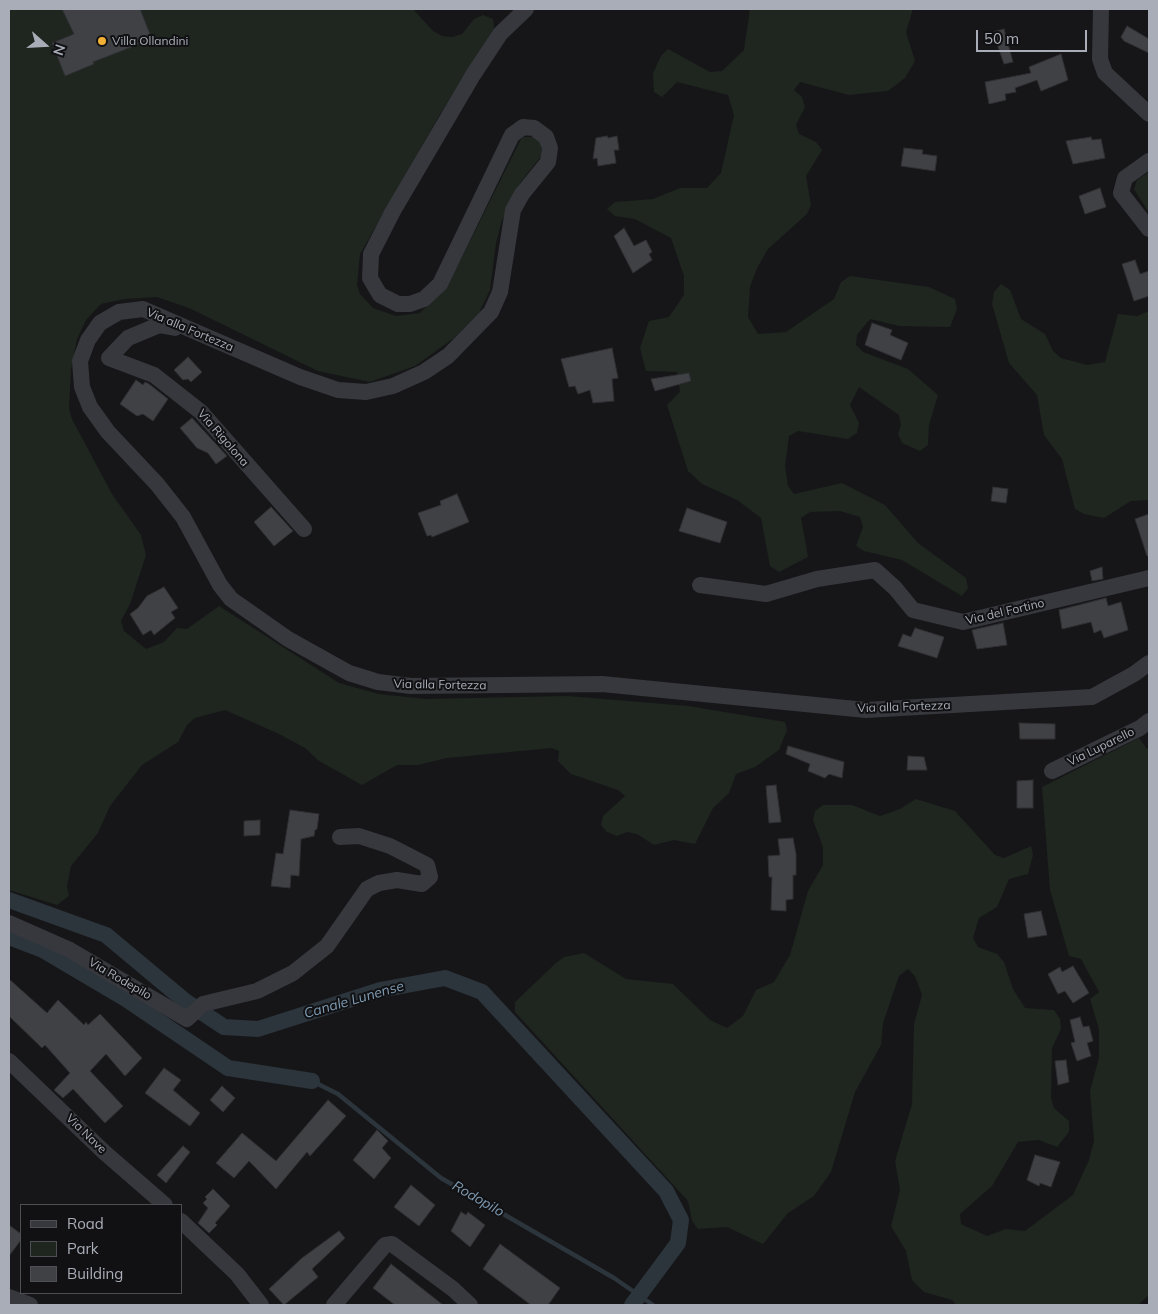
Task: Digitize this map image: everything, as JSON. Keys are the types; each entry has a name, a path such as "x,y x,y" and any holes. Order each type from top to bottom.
{"street":[{"name":"Via alla Fortezza","path":"526,9 500,34 473,75 393,212 371,254 370,278 380,295 398,304 410,304 424,299 440,284 512,135 523,128 534,128 546,137 550,148 548,162 522,194 513,210 500,292 491,312 448,356 424,372 393,386 366,392 338,390 300,378 143,309 119,312 100,323 88,340 80,361 82,387 90,407 108,432 157,484 183,517 220,585 231,599 288,639 349,672 378,682 411,686 602,684 866,710 1092,697 1149,664"},
{"path":"1101,9 1100,58 1106,73 1149,114"},
{"path":"1149,160 1125,178 1121,193 1149,229"},
{"name":"Via Rigolona","path":"197,332 159,325 128,338 109,358 154,375 201,412 304,529"},
{"name":"Via del Fortino","path":"700,585 766,594 817,579 875,570 895,588 913,610 963,622 1149,578"},
{"name":"Via Luparello","path":"1052,771 1140,728 1149,721"},
{"name":"Via Rodepilo","path":"9,923 68,949 187,1019 199,1009 228,998 257,991 293,974 327,946 359,899 379,883 397,880 422,884 430,877 427,866 390,846 359,836 340,837"},
{"name":"Via Nave","path":"9,1061 104,1152 164,1204"},
{"path":"182,1222 237,1274 261,1305"},
{"path":"334,1305 385,1245 392,1244 453,1289 470,1305"},
{"path":"9,1297 30,1305"}],"green space":[{"path":"9,9 413,9 433,31 442,36 452,37 462,34 474,19 483,15 493,19 494,28 439,116 360,254 357,285 360,294 373,308 396,316 420,313 448,285 522,137 534,137 540,141 542,155 520,183 502,220 496,243 490,290 479,313 454,338 415,366 370,382 318,371 189,308 157,297 125,299 101,304 86,320 77,339 71,369 69,409 72,419 112,494 141,535 146,555 130,604 121,621 124,631 146,649 164,642 177,628 187,629 219,606 339,683 379,694 425,699 568,696 688,706 785,722 787,730 779,750 755,767 736,774 729,793 713,808 695,844 674,840 654,845 637,834 627,832 617,836 607,832 601,825 603,816 625,796 618,790 571,774 558,761 559,751 552,748 447,758 418,765 397,765 362,785 319,761 305,748 225,710 195,718 187,725 178,742 142,765 110,806 98,833 71,866 67,886 69,896 57,905 9,890"},
{"path":"750,9 913,9 906,32 915,61 905,78 888,91 849,95 800,82 794,90 802,97 805,107 796,125 799,134 816,142 822,150 806,176 811,205 807,214 768,249 757,268 750,287 748,317 758,334 786,332 834,299 841,282 850,276 929,287 955,299 957,309 950,327 899,326 870,319 857,335 856,345 863,352 908,369 938,395 929,425 928,445 920,451 902,443 898,434 901,425 899,415 859,387 850,405 859,423 857,433 848,439 798,431 789,436 785,466 788,486 794,494 842,483 885,505 918,543 966,578 968,588 962,596 902,560 864,551 856,546 863,527 860,517 840,511 810,512 801,518 808,557 779,572 770,566 761,518 737,500 702,484 688,471 667,405 680,392 677,372 646,371 640,348 649,321 669,317 684,295 684,276 671,238 635,219 615,216 607,209 615,202 653,199 680,188 707,188 721,173 734,115 728,95 677,82 662,97 654,92 653,73 661,56 668,49 710,72 722,71 744,50"},
{"path":"1149,172 1149,213 1134,189 1137,180"},
{"path":"1001,284 1010,290 1021,319 1045,334 1053,351 1061,358 1087,365 1105,362 1118,314 1137,316 1149,311 1149,500 1131,501 1104,518 1084,514 1075,509 1062,459 1044,435 1037,395 1009,363 992,304 994,292"},
{"path":"1139,738 1147,749 1149,748 1149,1295 1138,1305 956,1305 952,1300 924,1292 912,1280 906,1251 891,1226 900,1190 895,1161 912,1104 914,1024 922,995 915,976 908,969 899,976 883,1023 881,1045 855,1092 831,1172 814,1196 788,1213 763,1244 727,1227 698,1229 692,1221 688,1201 515,1012 515,1002 556,963 564,957 584,953 626,979 673,984 710,1020 727,1028 743,1016 756,990 774,982 790,955 808,891 823,865 823,847 813,820 815,811 823,805 852,805 880,816 900,809 916,799 955,811 995,855 1004,858 1031,846 1033,855 1028,874 1009,879 997,907 979,918 973,938 978,947 997,954 1004,962 1013,989 1025,1008 1054,1010 1060,1019 1061,1029 1052,1048 1051,1098 1054,1108 1069,1121 1069,1132 1057,1147 1039,1140 1018,1142 992,1186 960,1214 961,1224 987,1236 1006,1229 1025,1231 1073,1195 1089,1160 1094,1141 1090,1091 1099,1058 1099,1029 1090,999 1099,992 1081,959 1069,956 1050,890 1042,787"}],"building":[{"name":"Villa Ollandini","path":"62,9 140,9 152,39 93,62 94,64 65,76 52,43 74,34"},
{"path":"1127,26 1149,39 1149,53 1124,41 1121,37"},
{"path":"1004,29 1013,62 1004,64 993,32"},
{"path":"1061,54 1068,80 1041,91 1037,80 1015,88 1016,92 1005,94 1006,100 989,104 985,82 1031,73 1029,67"},
{"path":"607,136 608,138 617,136 619,150 614,150 616,163 598,166 597,158 593,159 596,138"},
{"path":"1091,137 1092,140 1101,139 1105,158 1073,164 1066,141"},
{"path":"904,148 923,150 922,154 937,156 935,171 901,166"},
{"path":"1100,188 1106,207 1085,214 1079,196"},
{"path":"624,228 634,246 646,240 652,252 649,254 652,260 633,273 614,236"},
{"path":"1135,260 1140,274 1149,271 1149,296 1134,301 1122,264"},
{"path":"872,323 892,330 890,335 908,343 901,360 865,345"},
{"path":"612,348 618,378 612,379 614,401 593,403 590,390 578,394 575,386 569,387 561,359"},
{"path":"188,357 202,372 191,382 188,379 183,380 174,370"},
{"path":"689,373 691,381 655,391 651,379"},
{"path":"136,380 143,385 145,382 149,384 168,399 153,421 143,414 137,416 120,404"},
{"path":"192,418 227,456 216,464 208,453 197,448 180,428"},
{"path":"993,487 1008,489 1006,503 991,501"},
{"path":"457,494 469,522 432,537 431,535 427,536 418,513 441,505 440,501"},
{"path":"271,507 293,531 274,546 254,522"},
{"path":"687,508 727,522 720,543 679,531"},
{"path":"1149,514 1149,556 1147,556 1135,519"},
{"path":"1102,567 1103,579 1092,581 1090,571"},
{"path":"164,587 178,608 171,612 175,618 154,635 151,630 143,635 130,614 138,608 147,596"},
{"path":"1106,598 1108,606 1121,602 1128,630 1104,638 1101,630 1094,633 1091,622 1062,629 1059,610"},
{"path":"1003,623 1007,645 977,649 972,630"},
{"path":"915,628 944,637 937,658 898,646 903,634 911,637"},
{"path":"1019,723 1055,724 1055,739 1020,739"},
{"path":"788,746 844,762 842,778 829,774 825,778 808,771 810,764 786,754"},
{"path":"908,756 924,757 927,770 907,770"},
{"path":"1033,780 1033,808 1017,808 1017,781"},
{"path":"776,785 781,822 769,823 766,786"},
{"path":"290,810 319,814 317,829 314,836 301,839 299,876 291,875 290,888 271,886 276,853 283,854"},
{"path":"260,820 260,835 244,836 244,821"},
{"path":"793,838 796,854 796,875 793,875 793,899 786,900 786,911 771,910 772,877 769,877 768,856 780,855 778,839"},
{"path":"1041,911 1047,935 1028,938 1024,914"},
{"path":"1073,966 1089,993 1073,1003 1065,991 1058,994 1048,974 1060,967 1062,972"},
{"path":"9,979 47,1013 58,1000 84,1025 86,1022 88,1025 100,1014 142,1058 125,1076 106,1054 90,1071 123,1106 105,1123 73,1089 63,1098 54,1090 70,1073 45,1045 42,1048 9,1016"},
{"path":"1080,1017 1083,1027 1089,1026 1093,1041 1087,1043 1091,1056 1077,1061 1071,1043 1075,1042 1070,1020"},
{"path":"1066,1060 1069,1082 1058,1085 1055,1061"},
{"path":"164,1068 181,1080 173,1090 200,1113 190,1126 145,1093"},
{"path":"222,1086 235,1098 223,1112 210,1100"},
{"path":"328,1100 346,1116 310,1156 307,1152 276,1189 249,1161 234,1178 216,1163 242,1133 276,1161"},
{"path":"377,1130 388,1141 382,1148 391,1158 374,1179 353,1160"},
{"path":"183,1146 190,1152 166,1183 157,1175"},
{"path":"1035,1155 1060,1162 1051,1187 1040,1183 1039,1186 1027,1180"},
{"path":"411,1185 435,1205 419,1226 394,1207"},
{"path":"213,1189 230,1206 209,1233 198,1223 208,1208 203,1203 207,1199 205,1197"},
{"path":"461,1212 466,1215 468,1212 485,1225 470,1247 451,1231"},
{"path":"9,1225 20,1233 20,1241 9,1256"},
{"path":"339,1231 345,1238 312,1269 318,1277 284,1305 269,1289 302,1258"},
{"path":"500,1244 560,1288 548,1305 531,1305 483,1269"},
{"path":"391,1264 443,1305 395,1305 373,1288"}],"waterway":[{"name":"Canale Lunense","path":"9,900 106,935 185,1001 224,1027 258,1029 380,990 445,978 482,992 666,1191 681,1220 678,1243 632,1305"},
{"path":"9,937 43,950 126,999 228,1068 312,1081"},
{"name":"Rodopilo","path":"312,1081 338,1094 441,1178 614,1278 653,1305"}],"place":[{"name":"Villa Ollandini","path":"102,41"}]}
